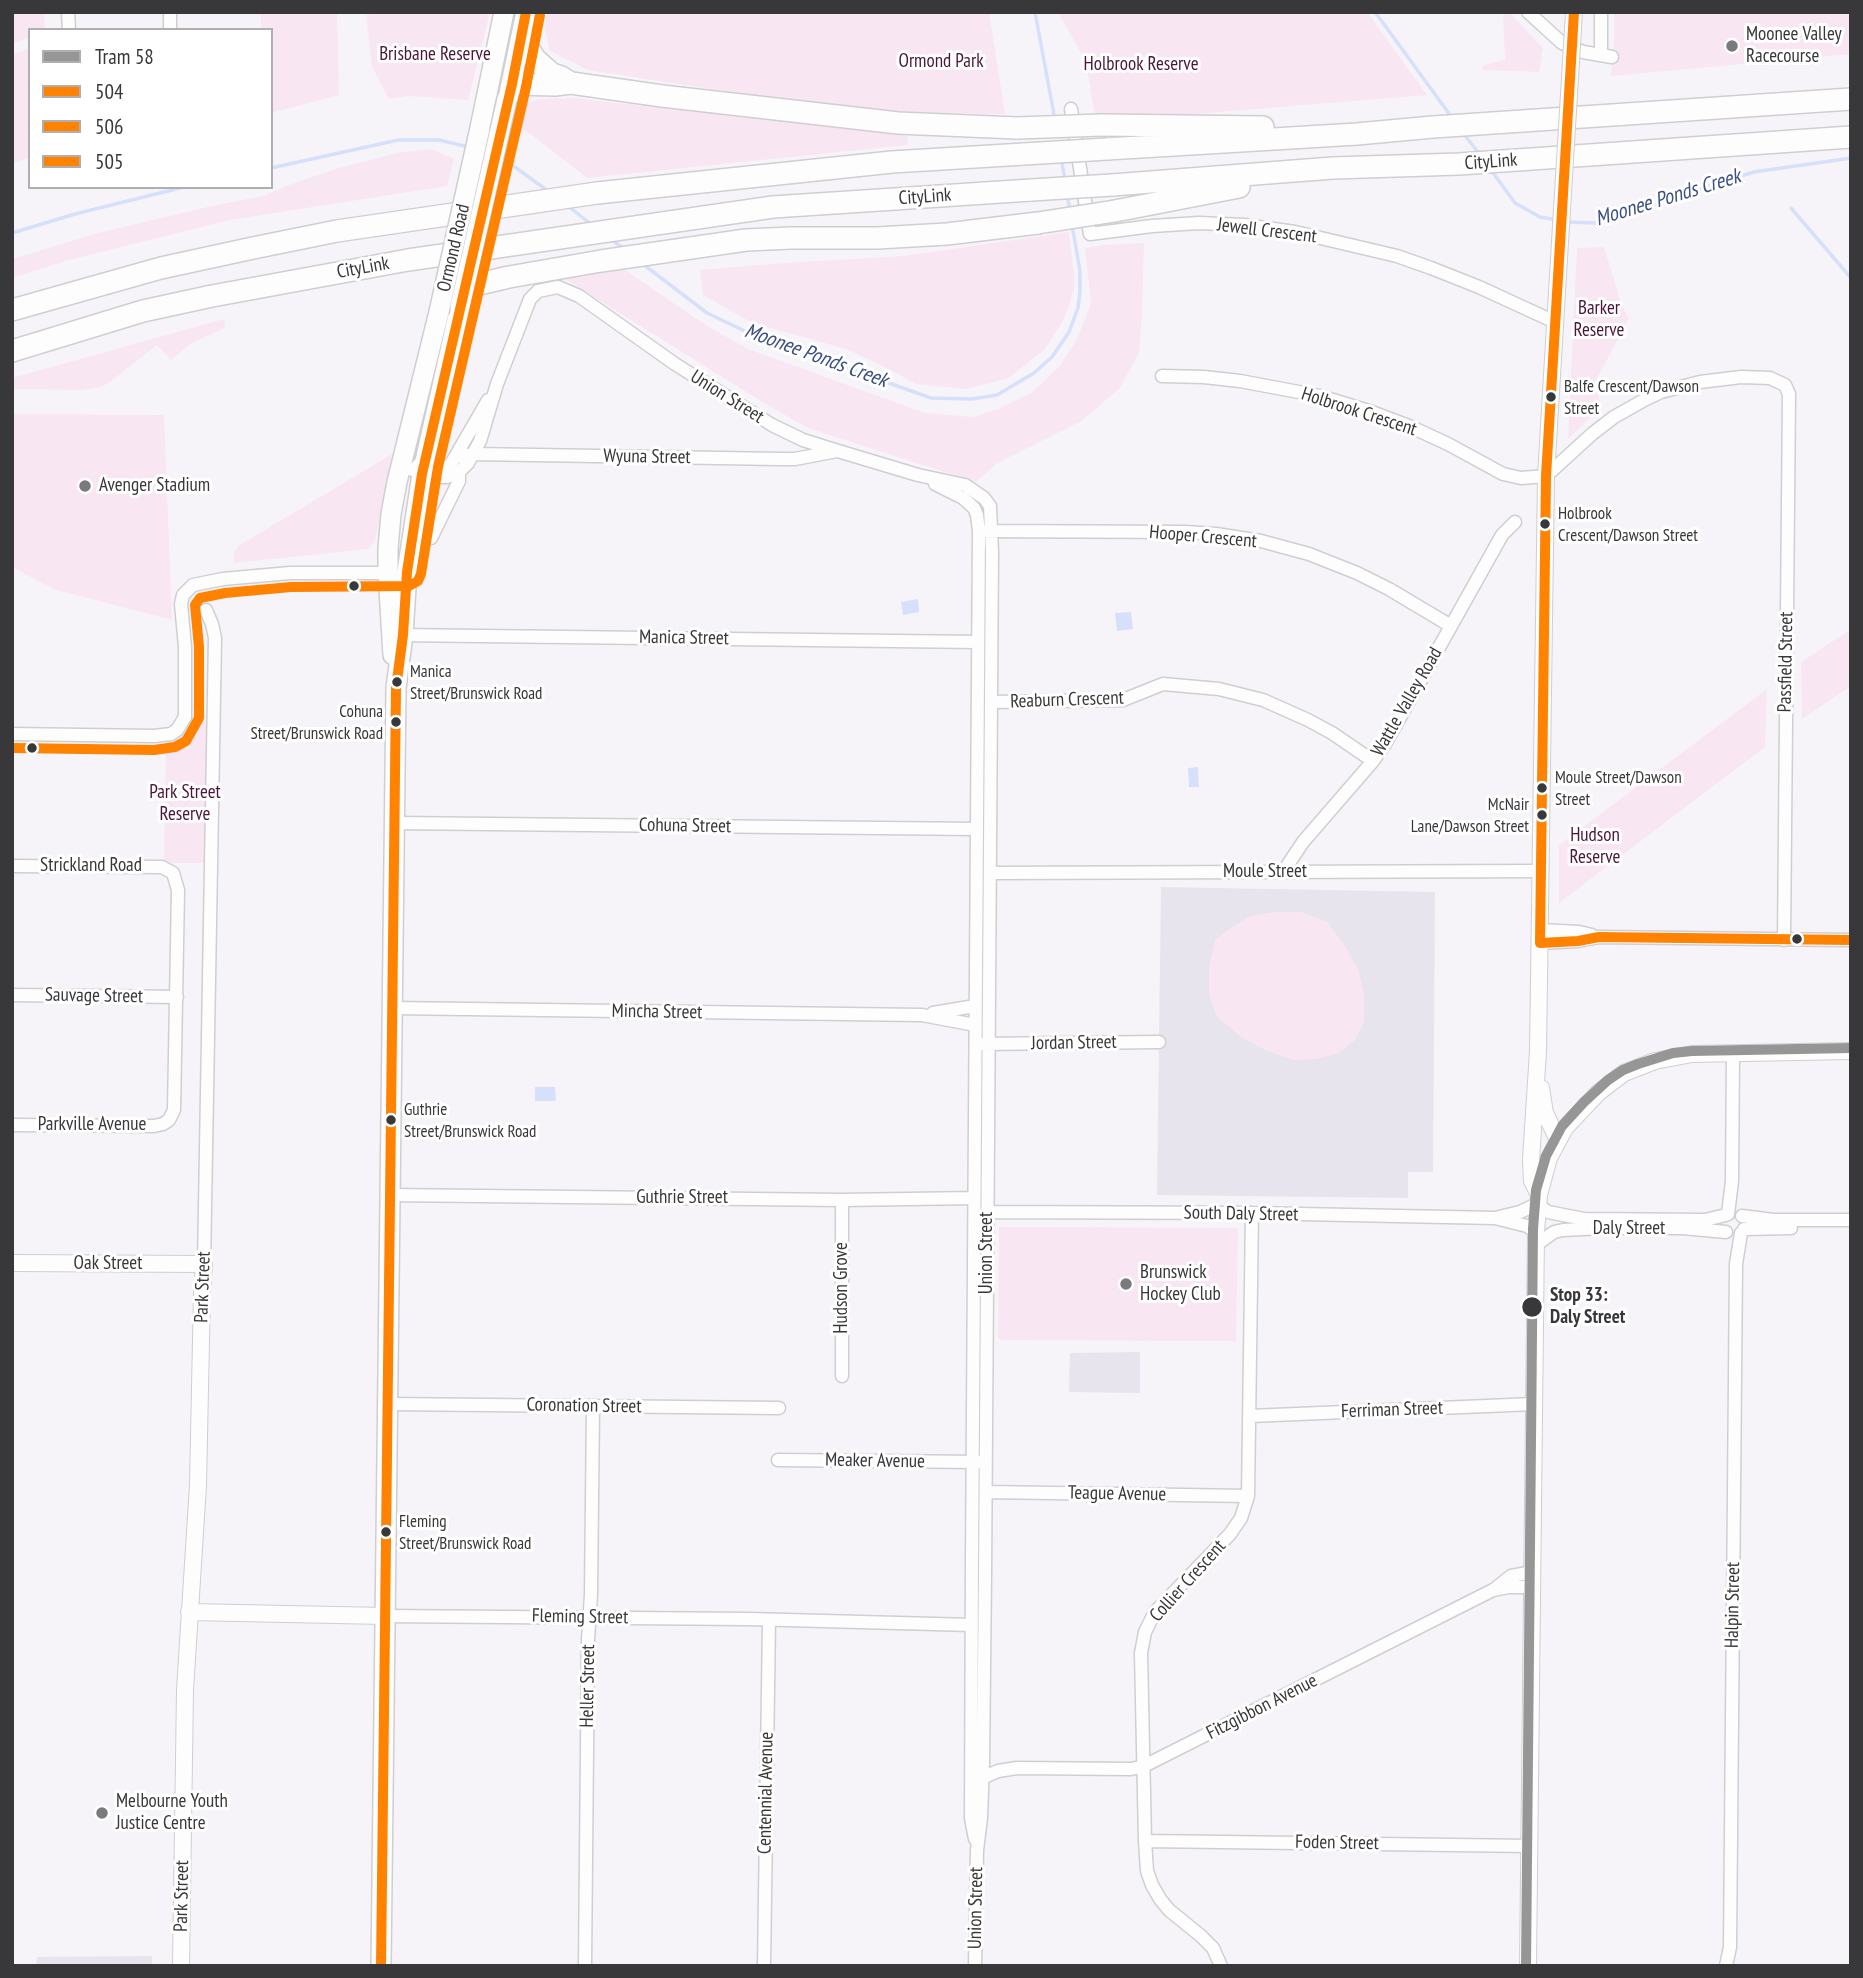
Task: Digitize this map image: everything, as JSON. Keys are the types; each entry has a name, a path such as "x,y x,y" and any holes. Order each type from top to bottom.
{"highway":[{"path":"522,37 535,59 552,74 571,83"},
{"path":"510,92 571,83 898,124 1017,128 1102,125 1433,127"},
{"name":"CityLink","path":"12,310 111,281 253,247 337,231 597,193 892,162 1357,134 1851,99"},
{"name":"CityLink","path":"12,351 117,318 212,296 408,260 773,207 1333,168 1460,164 1851,137"},
{"path":"463,297 509,277 669,250 746,240 935,235 1038,223 1115,211 1333,168"},
{"path":"462,258 494,274 509,277"}],"main road":[{"name":"Ormond Road","path":"397,573 463,297 462,258 488,91 504,12"},
{"name":"Ormond Road","path":"397,573 389,537 399,474 439,312 462,258 510,92 526,12"},
{"path":"488,91 510,92"},
{"path":"381,1966 397,573"}],"street":[{"path":"1528,12 1562,43 1583,52 1607,55 1601,12"},
{"path":"1538,1200 1532,1181 1531,1160 1538,1051 1546,476 1574,12"},
{"name":"Jewell Crescent","path":"1071,109 1090,234 1199,223 1245,225 1296,232 1420,264 1479,287 1555,322"},
{"name":"Union Street","path":"497,384 530,299 538,291 551,287 564,289 579,296 762,420 796,437 838,451 972,488 990,506 978,642 990,873 974,1198 980,1462 986,1492 983,1763 977,1850 975,1966"},
{"name":"Holbrook Crescent","path":"1162,376 1240,381 1320,396 1409,426 1503,474 1515,478 1546,476"},
{"name":"Passfield Street","path":"1546,476 1614,417 1661,392 1700,382 1741,377 1770,378 1785,385 1789,394 1784,940"},
{"path":"399,474 423,469 447,477 459,472 468,463 480,441 497,384"},
{"path":"457,457 497,384"},
{"name":"Wyuna Street","path":"423,469 442,468 457,457 474,454 795,459 838,451"},
{"path":"431,538 460,479 459,472"},
{"name":"Wattle Valley Road","path":"1283,872 1303,842 1385,744 1502,536 1516,522"},
{"name":"Union Street","path":"977,1850 971,1818 972,1625 988,1212 982,1044 975,1025 975,1006 977,829 984,747 992,702 986,531"},
{"name":"Hooper Crescent","path":"986,531 1185,532 1261,541 1309,554 1357,573 1451,626"},
{"path":"12,734 154,736 171,734 177,730 185,717 185,647 181,604 183,596 193,585 290,573 397,573"},
{"name":"Park Street","path":"181,1966 185,1690 197,1497 204,1264 215,638 206,610"},
{"name":"Manica Street","path":"397,635 978,642"},
{"name":"Reaburn Crescent","path":"992,702 1123,701 1163,684 1219,689 1263,700 1308,720 1373,761"},
{"name":"Cohuna Street","path":"394,822 977,829"},
{"name":"Strickland Road","path":"12,866 153,866 173,873 178,890 177,997"},
{"name":"Moule Street","path":"990,873 1541,871"},
{"path":"1540,936 1578,940 1599,937 1851,940"},
{"name":"Sauvage Street","path":"12,995 177,997"},
{"name":"Parkville Avenue","path":"12,1125 155,1126 169,1120 174,1110 177,997"},
{"name":"Mincha Street","path":"922,1015 975,1006"},
{"name":"Mincha Street","path":"392,1008 922,1015 975,1025"},
{"name":"Jordan Street","path":"982,1044 1158,1042"},
{"path":"1538,1051 1545,1113 1558,1140"},
{"path":"1528,1966 1536,1239 1538,1200 1549,1158 1565,1128 1586,1104 1624,1073 1673,1056 1692,1054 1851,1051"},
{"name":"Halpin Street","path":"1726,1966 1730,1947 1736,1264 1732,1181 1733,1053"},
{"name":"Guthrie Street","path":"390,1195 842,1200 974,1198"},
{"name":"Hudson Grove","path":"842,1200 842,1376"},
{"name":"South Daly Street","path":"1495,1218 1520,1212 1538,1200"},
{"name":"Daly Street","path":"1538,1200 1548,1212 1584,1219 1705,1220 1851,1229"},
{"name":"South Daly Street","path":"988,1212 1252,1213 1495,1218 1527,1226 1536,1239"},
{"name":"Collier Crescent","path":"1221,1966 1213,1948 1160,1899 1147,1871 1141,1653 1145,1632 1155,1612 1230,1534 1241,1518 1248,1496 1252,1213"},
{"name":"Daly Street","path":"1536,1239 1563,1230 1683,1228 1773,1220 1851,1220"},
{"name":"Oak Street","path":"12,1263 204,1264"},
{"name":"Coronation Street","path":"388,1404 779,1408"},
{"name":"Ferriman Street","path":"1250,1416 1534,1404"},
{"name":"Heller Street","path":"585,1966 593,1406"},
{"name":"Meaker Avenue","path":"778,1460 980,1462"},
{"name":"Teague Avenue","path":"986,1492 1248,1496"},
{"name":"Fitzgibbon Avenue","path":"982,1778 994,1772 1017,1768 1131,1769 1143,1766 1493,1590 1533,1579"},
{"name":"Fleming Street","path":"189,1612 972,1625"},
{"name":"Centennial Avenue","path":"764,1966 769,1620"},
{"name":"Fitzgibbon Avenue","path":"983,1763 1017,1768"},
{"name":"Foden Street","path":"1145,1841 1530,1846"},
{"name":"Halpin Street","path":"1730,1947 1734,1966"}],"shaded area":[{"path":"1161,887 1435,892 1433,1172 1408,1172 1408,1198 1157,1195"},
{"path":"1140,1352 1140,1393 1069,1392 1070,1353"},
{"path":"152,1956 152,1966 36,1966 37,1957"}],"green space":[{"path":"12,12 44,12 45,28 28,28 28,38 12,44"},
{"path":"261,12 337,12 339,95 273,112 273,28 261,28"},
{"name":"Brisbane Reserve","path":"394,12 490,12 468,100 408,96 389,99 372,67 366,15"},
{"name":"Ormond Park","path":"547,12 989,12 1005,114 860,112 588,70 550,51 545,28"},
{"name":"Holbrook Reserve","path":"1058,12 1367,12 1427,95 1096,122 1086,62"},
{"path":"1503,12 1509,12 1543,48 1539,72 1483,70 1483,65 1505,60"},
{"name":"Moonee Valley Racecourse","path":"1614,12 1851,12 1851,54 1611,76"},
{"path":"28,49 28,158 12,164 12,55"},
{"path":"574,98 908,136 907,145 587,178 532,135 514,125 516,105 541,99"},
{"path":"432,149 454,159 447,186 230,220 69,260 12,278 12,259 98,233 263,196 339,168 397,153"},
{"path":"1069,232 1074,290 1064,319 1045,349 1009,378 966,389 916,384 846,349 747,320 703,295 700,270 903,256"},
{"path":"1144,243 1139,353 1119,389 1081,421 997,463 976,482 808,428 565,279 622,268 707,326 748,349 925,413 973,417 998,409 1031,393 1059,367 1077,339 1091,304 1085,248"},
{"name":"Barker Reserve","path":"1604,247 1622,306 1629,318 1594,384 1602,406 1568,439 1577,248"},
{"path":"224,319 225,328 192,343 171,360 157,345 101,387 82,390 12,389 12,378"},
{"name":"Avenger Stadium","path":"12,414 164,415 172,620 53,589 12,567"},
{"path":"392,454 375,541 368,549 234,563 234,553 238,546"},
{"path":"1851,629 1851,686 1802,719 1801,662"},
{"name":"Hudson Reserve","path":"1767,689 1765,747 1559,903 1559,845"},
{"name":"Park Street Reserve","path":"207,720 204,863 164,863 166,744"},
{"path":"1301,912 1327,922 1358,969 1364,995 1364,1022 1356,1039 1339,1053 1316,1059 1294,1060 1267,1051 1241,1037 1216,1016 1209,993 1209,969 1215,940 1251,916"},
{"name":"Brunswick Hockey Club","path":"999,1227 1238,1228 1236,1341 998,1338"}],"water":[{"path":"918,599 919,612 903,615 901,602"},
{"path":"1131,612 1133,629 1117,631 1115,613"},
{"path":"1198,767 1199,787 1189,787 1188,768"},
{"path":"535,1087 555,1087 556,1101 535,1101"}],"waterway":[{"name":"Moonee Ponds Creek","path":"1035,12 1055,120"},
{"name":"Moonee Ponds Creek","path":"1375,12 1453,119"},
{"name":"Moonee Ponds Creek","path":"1464,134 1480,155"},
{"name":"Moonee Ponds Creek","path":"273,168 398,140 439,140 469,147"},
{"name":"Moonee Ponds Creek","path":"1565,222 1597,223 1754,172 1851,158"},
{"name":"Moonee Ponds Creek","path":"499,159 548,191"},
{"name":"Moonee Ponds Creek","path":"1061,159 1065,179"},
{"name":"Moonee Ponds Creek","path":"1491,170 1515,203 1540,217 1557,220"},
{"name":"Moonee Ponds Creek","path":"12,233 176,189"},
{"name":"Moonee Ponds Creek","path":"1067,194 1070,210"},
{"name":"Moonee Ponds Creek","path":"568,206 592,225"},
{"path":"1791,208 1851,278"},
{"name":"Moonee Ponds Creek","path":"643,264 707,313 751,334 931,398 972,399 997,395 1034,373 1052,357 1069,332 1078,308 1080,291 1080,271 1072,225"},
{"name":"Moonee Ponds Creek","path":"609,238 626,250"}],"tram line":[{"name":"58","path":"1526,1966 1533,1229 1536,1190 1546,1156 1562,1126 1584,1102 1608,1080 1638,1064 1673,1053 1692,1051 1851,1048"}],"transit line":[{"name":"504","path":"381,1966 396,688 407,572 422,474 512,84 526,12"},
{"name":"506","path":"1574,12 1546,476 1540,943 1599,937 1851,940"},
{"name":"505","path":"12,748 154,750 175,747 186,741 199,718 199,647 195,605 200,598 291,587 409,586 418,581 438,467 526,87 540,15"}],"place":[{"name":"Moonee Valley Racecourse","path":"1732,46"},
{"name":"Balfe Crescent/Dawson Street","path":"1551,397"},
{"name":"Avenger Stadium","path":"85,486"},
{"name":"Holbrook Crescent/Dawson Street","path":"1545,524"},
{"name":"Manica Street/Brunswick Road","path":"397,682"},
{"name":"Cohuna Street/Brunswick Road","path":"396,722"},
{"name":"Moule Street/Dawson Street","path":"1542,788"},
{"name":"McNair Lane/Dawson Street","path":"1542,815"},
{"name":"Guthrie Street/Brunswick Road","path":"391,1120"},
{"name":"Brunswick Hockey Club","path":"1126,1284"},
{"name":"Stop 33: Daly Street","path":"1532,1307"},
{"name":"Fleming Street/Brunswick Road","path":"386,1532"},
{"name":"Melbourne Youth Justice Centre","path":"102,1813"}]}
